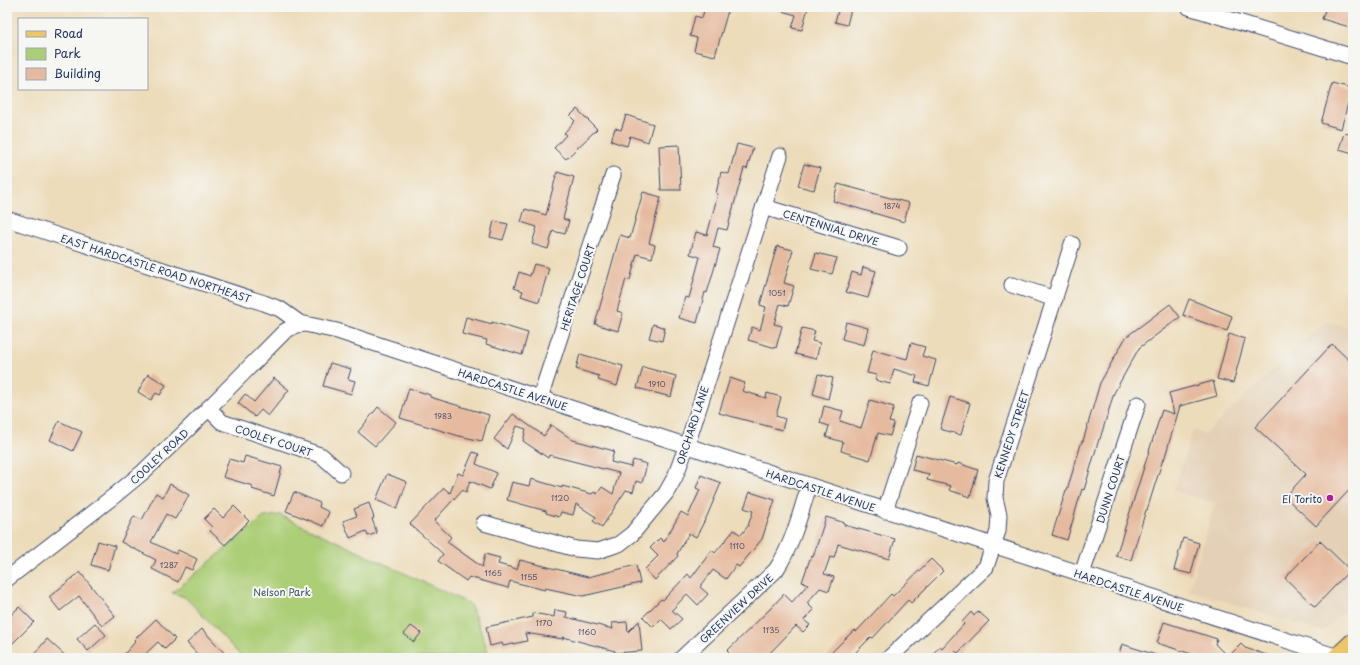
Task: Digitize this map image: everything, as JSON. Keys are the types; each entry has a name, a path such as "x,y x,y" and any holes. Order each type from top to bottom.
{"main road":[{"path":"1338,658 1353,643"}],"street":[{"path":"1189,7 1353,57"},
{"name":"ORCHARD LANE","path":"484,523 576,549 598,551 619,544 632,534 666,492 675,477 687,445 780,156"},
{"name":"HERITAGE COURT","path":"540,398 613,175"},
{"name":"CENTENNIAL DRIVE","path":"764,207 899,248"},
{"name":"EAST HARDCASTLE ROAD NORTHEAST","path":"7,219 264,303 280,309 301,324"},
{"name":"KENNEDY STREET","path":"890,658 986,567 998,531 996,481 1072,244"},
{"path":"1012,285 1055,299"},
{"name":"HARDCASTLE AVENUE","path":"301,324 316,325 337,331 1338,658"},
{"name":"COOLEY ROAD","path":"7,579 129,484 174,444 278,337 291,328 301,324"},
{"path":"885,511 920,403"},
{"name":"DUNN COURT","path":"1082,574 1138,404"},
{"name":"COOLEY COURT","path":"208,408 222,422 322,456 341,473"},
{"name":"GREENVIEW DRIVE","path":"682,658 776,570 791,543 809,486"}],"shaded area":[{"path":"1326,321 1353,328 1353,604 1322,632 1189,590 1215,503 1174,491 1193,430 1205,434"}],"green space":[{"name":"Nelson Park","path":"280,515 470,604 490,658 243,658 185,597 172,593 264,517"}],"building":[{"path":"705,7 729,7 715,56 694,51 697,38 690,36 695,16 702,18"},
{"path":"778,7 808,7 802,30 792,28 796,15 778,10"},
{"path":"839,7 851,9 847,25 835,22"},
{"path":"1326,7 1353,7 1353,28 1322,19"},
{"path":"1332,83 1352,88 1341,129 1321,123"},
{"path":"577,109 597,129 566,159 554,148 566,135 564,133 575,121 570,116"},
{"path":"626,115 653,124 648,142 630,136 627,146 611,141 615,128 621,130"},
{"path":"1344,133 1353,135 1353,153 1339,149"},
{"path":"737,144 753,148 747,169 744,168 727,230 718,228 713,247 720,249 707,293 705,292 697,323 679,318 685,297 689,298 700,257 690,254 696,232 707,235 718,194 716,193 721,172 729,174"},
{"path":"679,145 681,190 661,190 659,146"},
{"path":"804,164 820,168 814,190 798,186"},
{"path":"557,172 574,177 563,219 569,221 565,234 553,231 548,249 532,244 537,227 521,222 525,209 546,215"},
{"path":"838,184 909,203 904,222 833,201"},
{"path":"643,192 661,197 649,243 655,245 652,258 637,254 630,280 626,279 617,311 623,313 618,331 595,324 620,235 630,238"},
{"path":"494,221 508,224 503,240 490,237"},
{"path":"777,246 793,250 784,283 794,286 788,306 780,304 774,324 782,326 776,348 748,340 752,327 760,330 766,307 760,305"},
{"path":"816,253 837,258 832,274 811,269"},
{"path":"534,264 549,268 539,302 521,296 523,291 514,288 519,272 530,276"},
{"path":"863,267 876,271 868,298 846,292 852,272 861,275"},
{"path":"1189,299 1232,316 1227,331 1183,315"},
{"path":"1170,304 1180,317 1139,348 1114,393 1084,490 1082,489 1067,540 1052,535 1083,441 1100,383 1126,337"},
{"path":"466,317 492,324 492,322 528,333 522,355 486,344 487,340 462,334"},
{"path":"846,322 868,328 864,345 842,339"},
{"path":"653,324 665,328 662,341 649,338"},
{"path":"802,328 815,331 812,341 820,343 816,359 795,354"},
{"path":"1229,334 1245,339 1233,383 1217,379"},
{"path":"911,343 925,347 922,356 936,360 929,386 915,382 917,376 894,369 890,384 875,380 877,375 867,373 873,350 907,359"},
{"path":"1332,344 1353,364 1353,486 1316,526 1285,497 1306,474 1255,427"},
{"path":"580,354 623,366 617,386 598,380 599,376 576,369"},
{"path":"330,363 351,369 348,379 355,381 351,394 323,386"},
{"path":"643,367 676,376 671,397 637,388"},
{"path":"148,374 166,385 160,395 156,393 151,400 138,392"},
{"path":"818,374 833,378 828,399 813,394"},
{"path":"274,378 289,390 268,416 261,410 255,417 238,403 245,394 254,402"},
{"path":"730,378 745,383 742,391 766,398 767,393 781,397 776,416 785,419 782,430 719,413"},
{"path":"1213,381 1217,396 1180,406 1131,560 1116,556 1162,410 1174,414 1169,393"},
{"path":"409,388 430,395 430,397 489,415 482,441 459,436 400,418"},
{"path":"950,397 970,403 961,435 940,429"},
{"path":"870,400 894,407 889,422 894,423 890,436 878,433 870,460 841,451 843,442 826,437 829,426 820,423 824,406 843,411 840,421 861,428"},
{"path":"378,407 396,422 375,446 358,432"},
{"path":"513,414 544,436 551,425 573,440 614,451 611,462 631,467 633,460 647,464 642,483 636,481 633,492 626,490 602,527 593,521 596,517 576,504 573,515 561,512 559,517 546,513 546,511 507,500 512,482 529,486 531,479 562,488 562,486 592,494 594,492 597,494 602,487 613,494 619,473 549,455 548,458 523,441 526,429 517,426 507,449 494,439"},
{"path":"59,421 82,432 73,451 50,440"},
{"path":"473,452 479,454 476,464 497,473 490,489 470,481 466,492 462,490 434,521 451,537 447,542 482,567 485,554 500,558 498,564 517,569 520,560 588,577 636,565 640,583 583,596 545,588 545,590 510,581 508,588 469,577 466,581 438,561 443,554 410,524 444,488 450,493 458,473 463,475"},
{"path":"916,454 957,465 958,463 978,470 970,497 949,490 951,486 927,480 929,474 912,470"},
{"path":"245,456 282,467 274,496 252,489 253,486 223,477 229,459 243,463"},
{"path":"387,474 407,482 397,509 376,500"},
{"path":"701,475 721,483 707,516 696,537 689,533 677,554 678,556 655,580 645,569 658,556 650,548 660,538 664,542 681,512 688,516 700,490 696,488"},
{"path":"170,484 189,495 175,519 166,514 151,542 176,554 178,550 197,559 192,570 185,567 178,582 152,569 156,560 121,542 134,516 142,520 156,493 163,497"},
{"path":"294,492 320,503 319,507 329,512 323,526 286,511"},
{"path":"750,492 775,500 762,539 739,567 736,565 726,579 713,570 700,587 708,594 698,605 687,594 672,610 682,619 671,629 661,619 653,627 643,617 661,599 663,600 688,574 691,578 712,550 715,553 734,530 741,535 748,526 753,511 744,508"},
{"path":"369,503 374,518 372,519 377,533 368,536 366,531 350,538 343,521 357,516 354,509"},
{"path":"234,506 249,521 225,545 210,531 213,528 204,519 214,509 223,518"},
{"path":"826,517 845,523 844,525 895,539 889,559 838,544 834,558 830,557 824,574 834,577 829,591 820,588 807,603 814,610 804,620 810,625 803,632 796,626 765,658 734,658 727,651 784,594 792,602 808,584 802,582 811,556 813,557"},
{"path":"1183,538 1199,543 1191,574 1174,570"},
{"path":"98,541 115,546 108,570 91,565"},
{"path":"1320,541 1350,570 1315,607 1285,578"},
{"path":"931,559 943,571 911,603 908,600 873,638 871,637 850,658 826,658 854,630 856,632 891,594 893,596"},
{"path":"80,572 115,616 102,626 79,596 60,611 49,597"},
{"path":"19,607 34,622 7,649 7,619"},
{"path":"555,610 567,612 566,617 613,629 612,623 627,622 628,632 639,621 642,651 615,653 615,651 563,637 563,639 525,633 527,641 503,646 502,643 490,646 486,627 533,617 533,613 554,617"},
{"path":"978,611 989,621 958,653 955,651 950,656 952,658 929,658 940,646 942,648 964,624 962,622 971,612 974,616"},
{"path":"156,619 175,639 165,649 158,642 141,658 121,658 135,642 134,640"},
{"path":"1164,622 1217,639 1215,644 1228,657 1241,644 1245,648 1270,656 1270,658 1197,658 1198,656 1157,643"},
{"path":"95,623 106,635 88,651 77,639"},
{"path":"411,626 421,633 414,642 404,634"},
{"path":"202,629 229,658 201,658 187,643"},
{"path":"47,639 68,658 31,658"},
{"path":"1122,644 1159,656 1158,658 1118,658"}],"place":[{"name":"El Torito","path":"1330,498"}]}
